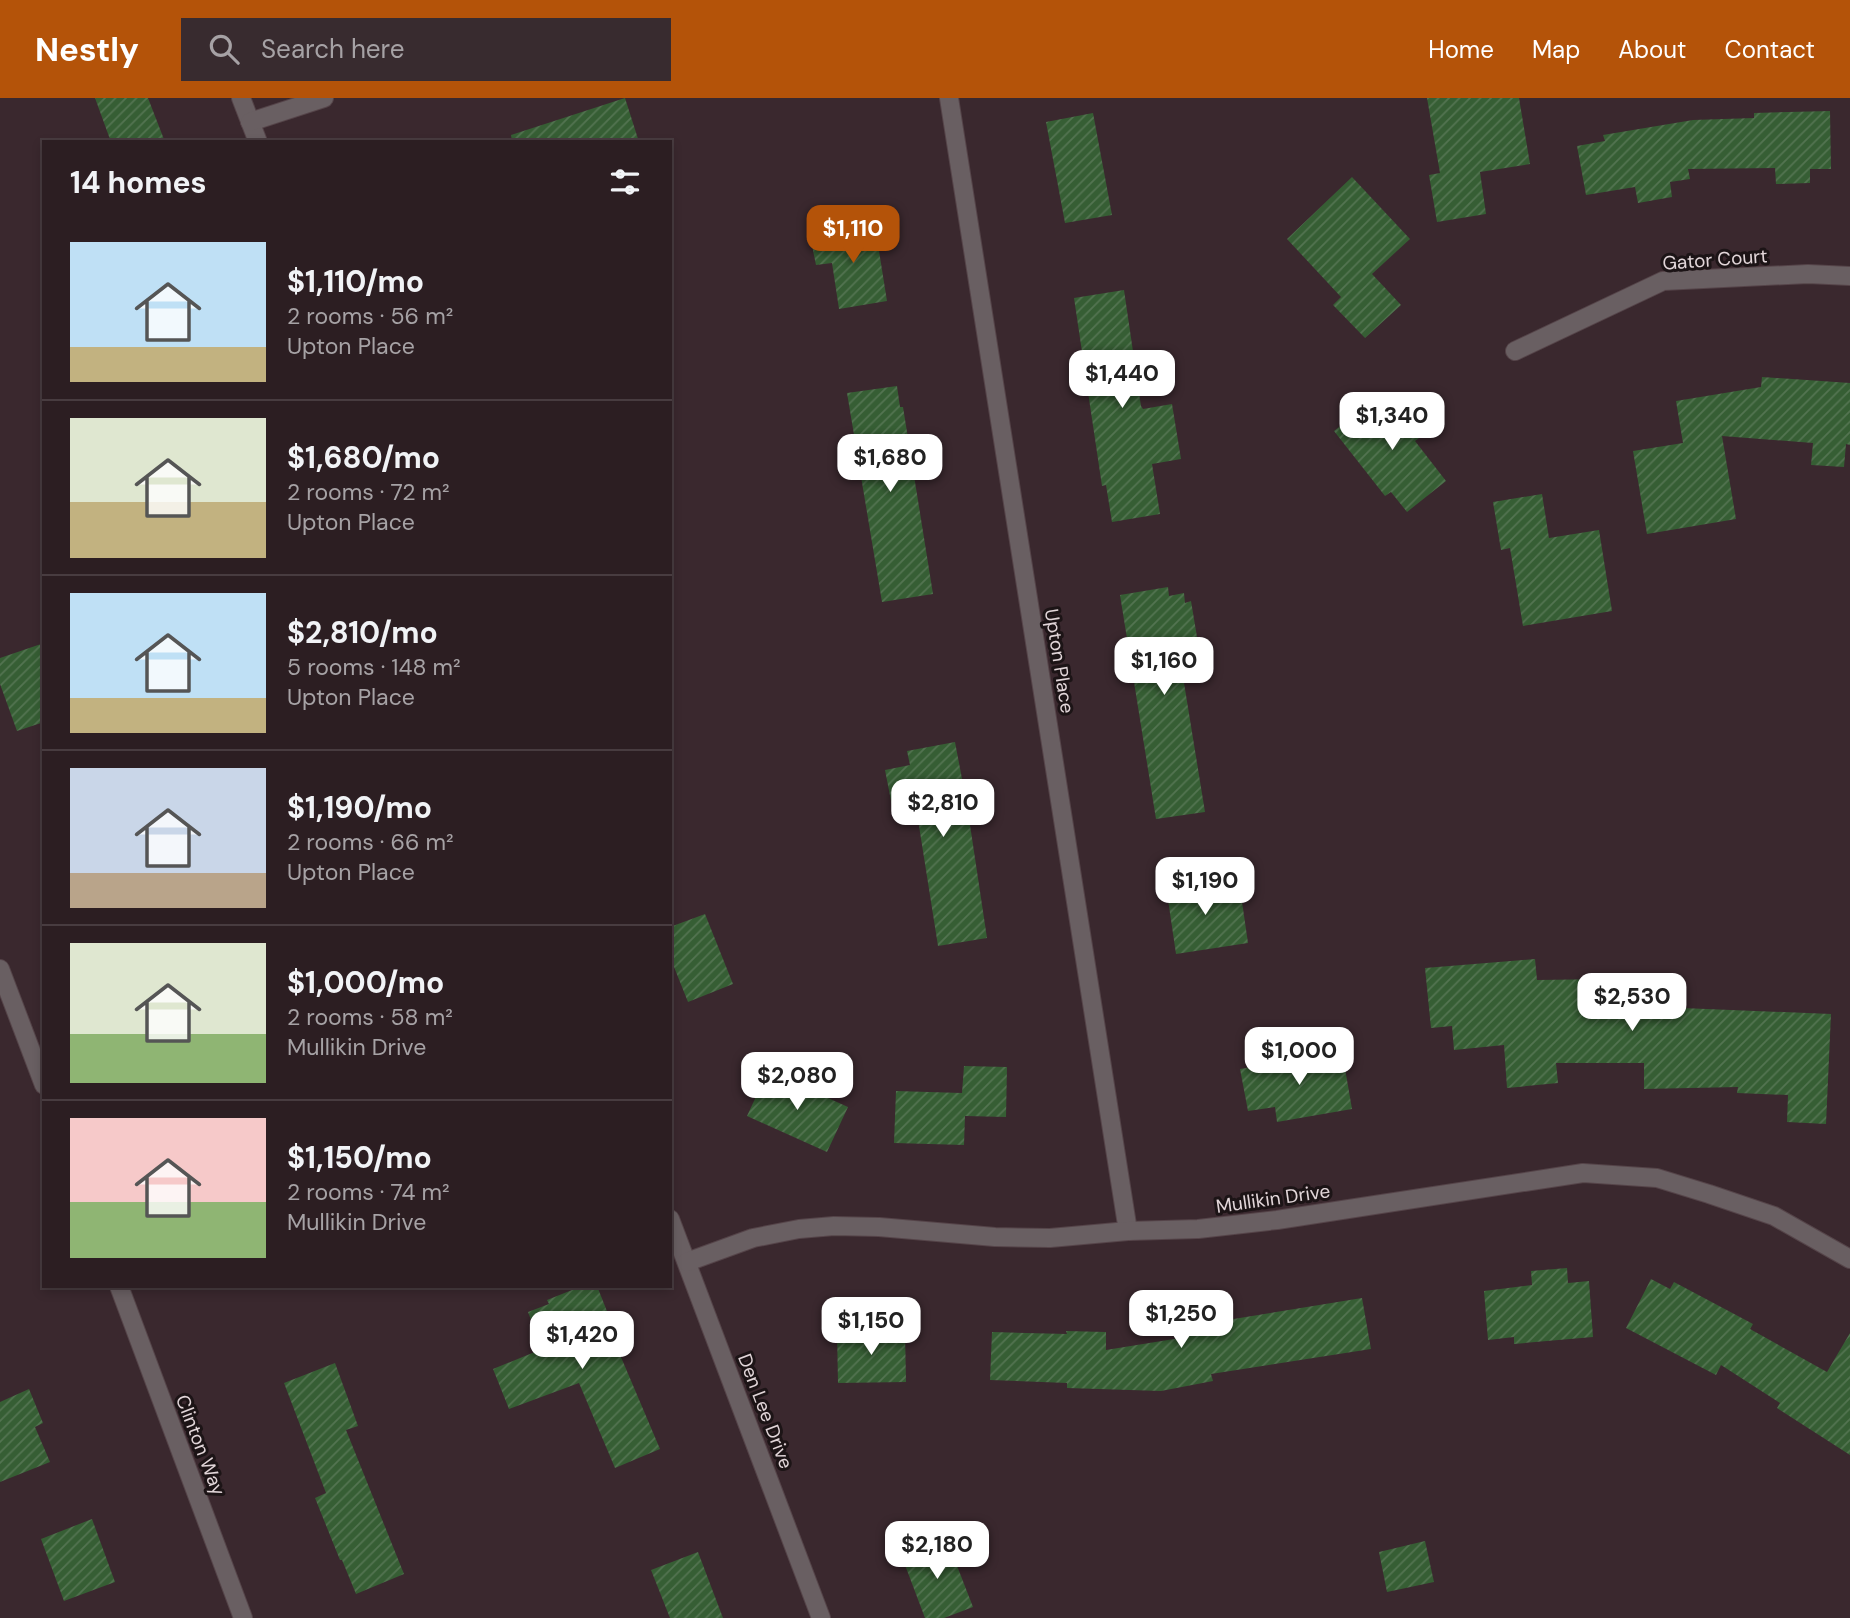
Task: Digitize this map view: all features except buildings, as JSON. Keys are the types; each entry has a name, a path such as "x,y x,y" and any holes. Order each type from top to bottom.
{"street":[{"path":"241,98 257,140"},
{"path":"250,122 324,98"},
{"name":"Upton Place","path":"949,98 1128,1231"},
{"name":"Gator Court","path":"1515,351 1663,281 1808,274 1850,276"},
{"path":"0,969 4,990 42,1080"},
{"name":"Mullikin Drive","path":"687,1262 753,1238 799,1229 834,1226 879,1227 995,1237 1050,1238 1128,1231 1198,1229 1277,1220 1583,1173 1657,1178 1709,1194 1774,1216 1850,1259"},
{"name":"Den Lee Drive","path":"672,1224 821,1618"},
{"name":"Clinton Way","path":"120,1288 243,1618"}]}
